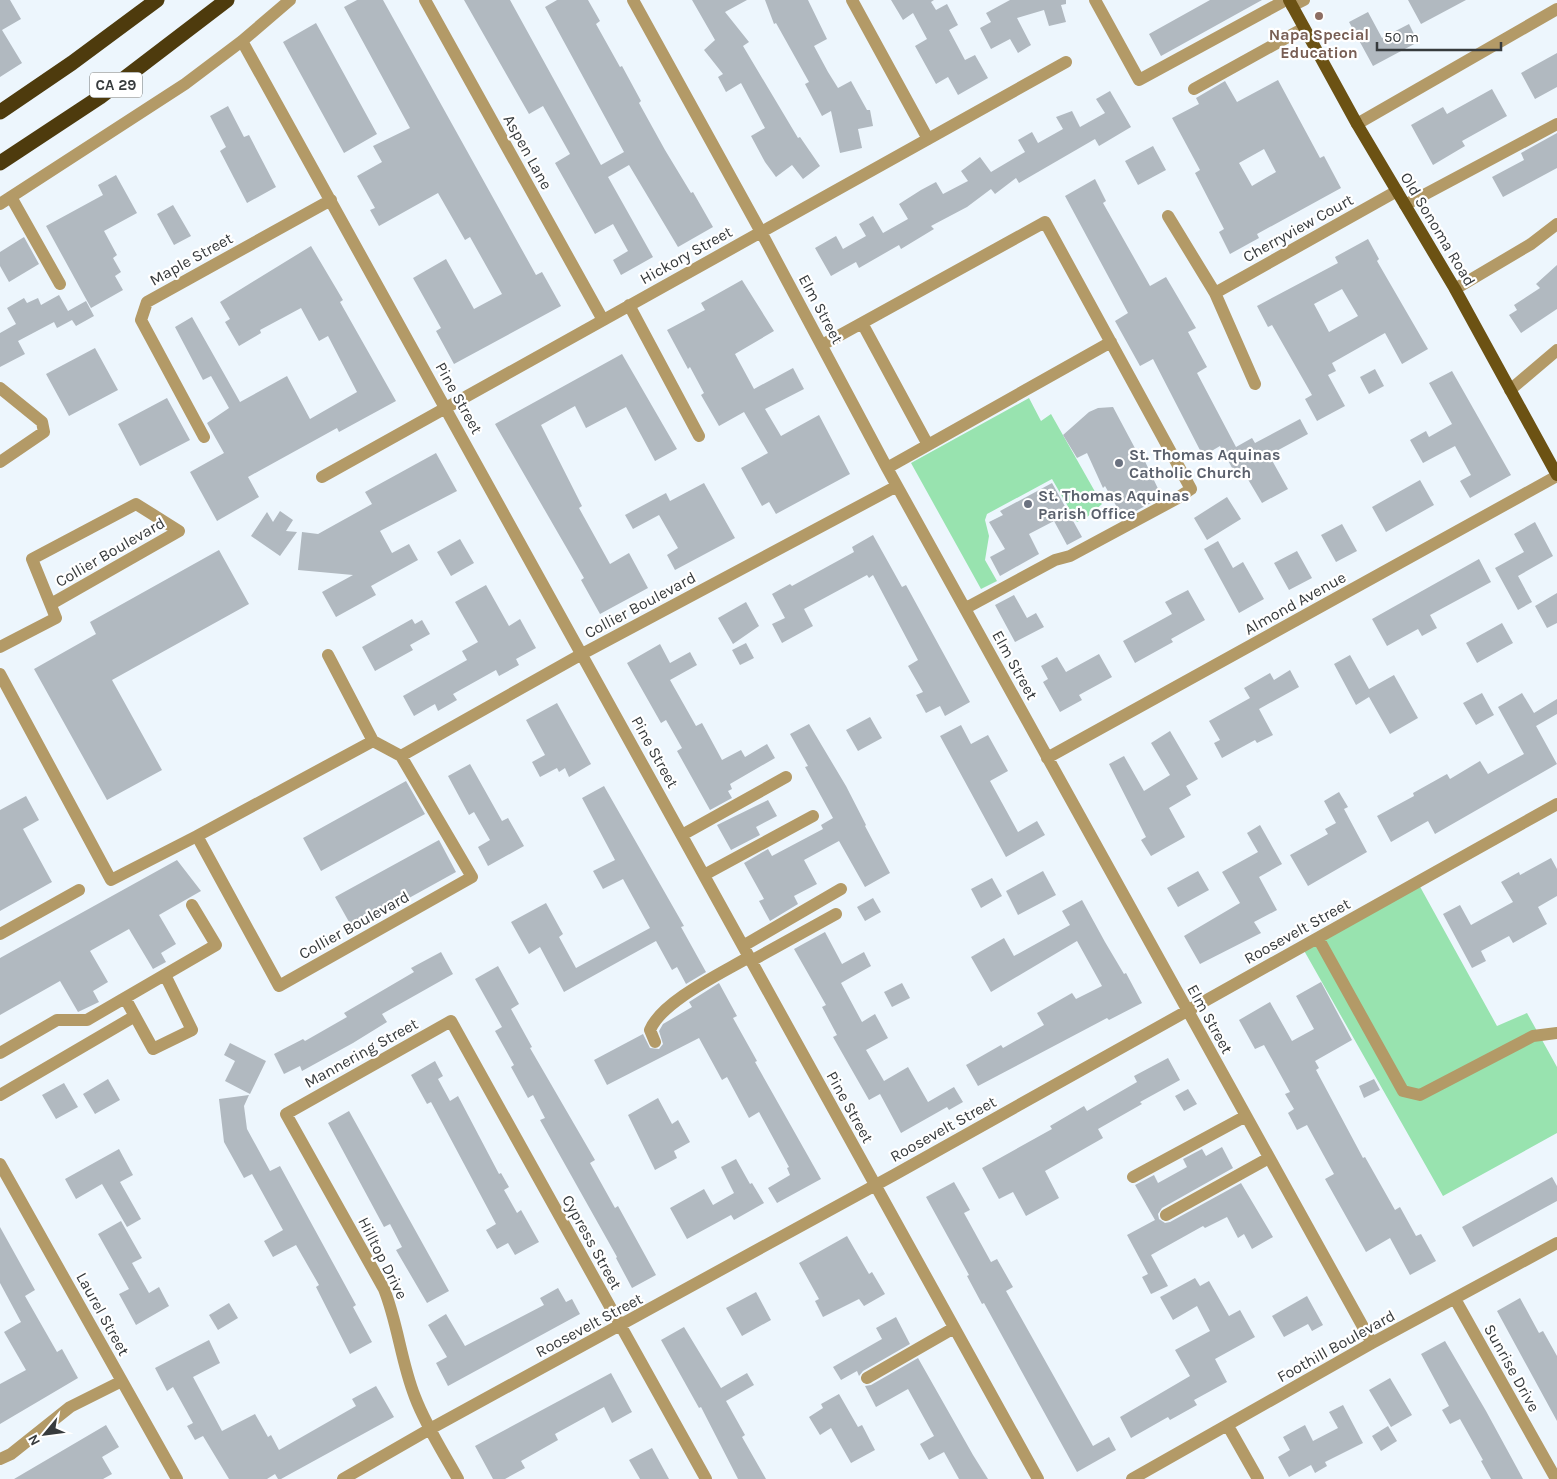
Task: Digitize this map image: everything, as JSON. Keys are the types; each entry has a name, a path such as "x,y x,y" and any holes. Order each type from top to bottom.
{"highway":[{"name":"CA 29","path":"0,112 72,63 157,0"},
{"name":"CA 29","path":"0,163 100,97 227,0"}],"main road":[{"name":"Old Sonoma Road","path":"1289,2 1357,124 1455,289 1557,475"}],"street":[{"path":"60,284 5,201 185,84 242,41 290,0"},
{"name":"Aspen Lane","path":"425,0 603,320"},
{"name":"Elm Street","path":"633,0 761,232 887,468 1372,1343"},
{"path":"852,0 928,139"},
{"path":"1095,0 1139,80 1289,2 1304,0"},
{"path":"1357,124 1557,9"},
{"path":"1194,89 1304,28"},
{"name":"Pine Street","path":"242,41 1038,1479"},
{"name":"Hickory Street","path":"322,477 1066,62"},
{"path":"1405,204 1557,124"},
{"name":"Cherryview Court","path":"1215,293 1397,191"},
{"name":"Maple Street","path":"204,437 141,320 147,302 331,200"},
{"path":"1168,216 1215,293 1255,384"},
{"path":"822,345 1045,222 1111,342 1191,489 1176,499 1078,551 1055,560 966,608"},
{"path":"1455,289 1531,244 1557,224"},
{"path":"629,305 698,436"},
{"path":"862,323 928,445"},
{"path":"887,468 1111,342"},
{"path":"1510,390 1557,350"},
{"path":"0,388 42,422 44,432 0,462"},
{"name":"Almond Avenue","path":"1048,758 1557,475"},
{"name":"Collier Boulevard","path":"400,756 582,654 897,486"},
{"name":"Collier Boulevard","path":"0,646 56,618 32,559 136,504 179,531 51,604"},
{"path":"0,674 111,880 197,836 373,740 328,655"},
{"name":"Collier Boulevard","path":"197,836 280,986 472,878 400,756 373,740"},
{"path":"682,835 786,777"},
{"name":"Roosevelt Street","path":"343,1479 430,1429 875,1186 1557,804"},
{"path":"704,875 813,816"},
{"path":"743,946 841,889"},
{"path":"0,934 79,890"},
{"path":"0,1052 57,1020 88,1020 216,945 192,905"},
{"path":"655,1042 650,1030 653,1023 691,990 836,914"},
{"path":"1318,938 1403,1091 1420,1095 1533,1036 1557,1033"},
{"path":"125,998 153,1049 192,1030 165,975"},
{"path":"0,1095 135,1016"},
{"name":"Mannering Street","path":"286,1114 451,1021"},
{"name":"Cypress Street","path":"451,1021 706,1479"},
{"name":"Hilltop Drive","path":"286,1114 384,1290 392,1309 408,1375 430,1429 458,1479"},
{"path":"1133,1177 1246,1116"},
{"path":"1166,1215 1269,1158"},
{"name":"Laurel Street","path":"0,1164 177,1479"},
{"name":"Foothill Boulevard","path":"1132,1479 1372,1343 1557,1243"},
{"name":"Sunrise Drive","path":"1455,1299 1556,1479"},
{"path":"867,1378 954,1328"},
{"path":"0,1459 11,1454 70,1407 122,1381"},
{"path":"1228,1426 1258,1479"}],"green space":[{"path":"1029,398 1041,421 1051,414 1102,504 1086,518 1077,522 1052,479 987,514 985,520 989,536 985,560 997,581 981,589 911,463"},
{"path":"1418,883 1497,1026 1527,1013 1557,1067 1557,1133 1443,1196 1302,947"}],"building":[{"path":"0,0 10,0 21,19 2,30 22,63 0,77"},
{"path":"357,0 383,0 536,275 542,272 561,306 454,364 436,331 441,328 413,278 446,259 474,309 502,294 470,237 465,240 438,193 379,226 370,210 375,208 357,176 382,162 373,146 410,128 344,7"},
{"path":"464,0 510,0 601,165 624,152 545,7 557,0 588,0 600,21 596,24 620,67 622,66 641,101 639,103 665,150 691,193 693,192 713,227 678,247 629,165 608,177 653,257 621,275 613,260 628,251 613,224 595,234 555,163 570,154 543,106 529,114"},
{"path":"692,0 747,0 725,12 749,42 743,46 798,138 800,137 820,166 803,179 792,165 776,177 765,162 751,136 765,128 741,83 726,92 718,77 723,74 704,50 715,40"},
{"path":"765,0 808,0 827,39 814,46 828,72 838,88 851,81 867,110 870,110 873,126 858,129 862,148 840,153 831,111 822,116 805,84 809,82 776,23 774,24"},
{"path":"891,0 934,0 931,2 936,10 947,4 958,25 949,30 965,60 975,55 988,78 958,95 948,77 936,84 915,46 927,39 913,13 903,20"},
{"path":"1010,0 1066,0 1066,4 1061,5 1066,22 1049,26 1044,10 1017,18 1031,45 1018,53 1010,39 991,49 980,28 991,22 986,13"},
{"path":"1210,0 1262,0 1161,56 1149,34"},
{"path":"1408,0 1466,0 1421,24"},
{"path":"1368,12 1382,38 1409,24 1418,42 1373,66 1349,22"},
{"path":"316,23 377,134 344,153 283,42"},
{"path":"1557,53 1557,87 1535,99 1521,73"},
{"path":"1278,80 1320,158 1324,156 1341,188 1257,234 1259,238 1230,254 1219,232 1224,229 1195,173 1200,170 1172,118 1199,104 1196,98 1225,81 1237,102","holes":["1264,149 1276,172 1252,186 1239,163"]},
{"path":"1492,89 1507,116 1462,141 1465,146 1433,165 1411,125 1443,107 1447,114"},
{"path":"1110,91 1131,127 1099,146 1095,139 1019,183 1016,178 995,194 991,189 967,207 931,226 934,229 901,249 899,245 859,268 856,262 831,276 815,248 836,236 843,249 866,236 859,224 873,216 883,233 908,219 899,204 921,190 936,182 943,194 968,181 961,171 980,157 991,172 1025,152 1018,140 1032,132 1038,143 1063,129 1056,117 1072,111 1080,127 1105,113 1096,99"},
{"path":"228,106 244,137 249,135 276,187 247,203 220,151 226,147 210,116"},
{"path":"1557,133 1557,168 1503,197 1492,177 1524,160 1521,153"},
{"path":"1153,146 1166,170 1138,185 1125,161"},
{"path":"116,175 137,213 104,231 117,255 113,258 121,272 115,276 123,290 91,308 46,226 103,195 98,185"},
{"path":"1095,179 1106,201 1103,203 1150,286 1166,277 1196,328 1188,332 1207,367 1197,373 1236,447 1252,438 1255,443 1300,419 1308,434 1269,455 1288,489 1262,503 1243,471 1236,475 1220,446 1203,456 1153,359 1140,366 1115,321 1128,313 1065,196"},
{"path":"173,205 191,236 174,245 157,214"},
{"path":"24,237 39,264 9,282 0,266 0,252"},
{"path":"1368,239 1379,259 1377,261 1428,349 1402,364 1385,333 1332,363 1336,371 1328,375 1345,406 1317,421 1305,399 1312,395 1272,325 1268,327 1257,306 1338,263 1335,257","holes":["1342,289 1358,316 1329,332 1314,304"]},
{"path":"311,246 343,300 340,302 396,401 339,432 337,428 248,477 259,497 217,521 190,472 224,453 207,423 229,408 211,376 203,380 175,327 192,317 240,402 287,376 310,419 357,392 328,336 319,341 301,308 260,330 261,333 239,346 225,322 230,319 220,302"},
{"path":"1557,265 1557,309 1521,333 1509,315 1517,310 1514,305 1540,288 1536,284"},
{"path":"742,280 774,331 735,354 754,389 793,368 804,389 765,409 781,436 819,415 850,474 776,514 769,502 762,506 741,468 768,453 744,412 719,426 701,395 704,393 690,367 688,369 667,330 705,310 701,303"},
{"path":"59,295 68,311 86,301 94,316 76,326 72,320 57,328 54,322 18,341 25,354 0,367 0,333 16,324 7,308 24,298 27,303 38,298 41,305"},
{"path":"95,348 118,390 69,416 46,374"},
{"path":"622,354 677,449 655,461 626,407 586,428 575,406 541,425 582,506 579,508 610,564 629,553 648,588 600,614 581,580 584,578 495,424"},
{"path":"1375,369 1384,386 1369,394 1360,377"},
{"path":"1452,371 1511,475 1470,498 1460,481 1471,475 1455,446 1423,463 1410,440 1426,431 1429,437 1452,424 1429,383"},
{"path":"167,398 190,440 140,466 118,424"},
{"name":"St. Thomas Aquinas Catholic Church","path":"1113,407 1137,452 1140,451 1162,497 1123,518 1105,486 1103,488 1087,453 1077,458 1063,435 1089,412 1098,408"},
{"path":"436,453 457,491 380,531 392,553 409,544 418,560 371,586 376,595 336,617 322,592 353,575 298,570 302,532 318,534 372,504 365,492"},
{"path":"1420,480 1434,505 1386,532 1372,507"},
{"path":"704,483 735,538 675,570 667,555 678,548 659,515 633,529 625,515 666,493 670,501"},
{"path":"1052,483 1082,537 1067,545 1054,521 1029,534 1039,554 1000,576 990,557 1005,549 989,522 1003,515 1000,511"},
{"path":"1227,497 1241,519 1207,540 1194,518"},
{"path":"280,511 293,520 286,531 297,532 280,556 251,536 267,512 273,522"},
{"path":"1535,522 1553,556 1518,576 1532,602 1518,610 1495,568 1524,552 1514,534"},
{"path":"1342,524 1357,551 1336,562 1321,535"},
{"path":"873,535 902,587 906,585 970,702 945,716 940,706 926,713 916,695 923,692 908,666 918,660 873,575 869,578 867,575 804,609 813,626 782,643 772,624 785,618 772,594 790,584 792,586 854,552 852,547"},
{"path":"460,539 474,563 451,576 437,552"},
{"path":"1218,541 1233,568 1243,562 1264,599 1239,613 1204,549"},
{"path":"219,550 249,604 112,680 162,770 107,800 34,669 96,634 90,622"},
{"path":"1297,551 1312,578 1289,590 1274,563"},
{"path":"1479,559 1491,582 1430,615 1437,628 1422,636 1418,629 1387,646 1372,619"},
{"path":"486,585 509,626 520,619 536,648 516,659 519,665 499,676 496,670 453,694 457,700 438,711 435,704 414,716 403,696 467,660 462,651 478,642 455,602"},
{"path":"1188,590 1205,620 1171,639 1173,642 1135,663 1123,641 1172,614 1165,602"},
{"path":"1557,593 1557,623 1547,628 1535,606"},
{"path":"1014,595 1027,618 1036,613 1044,627 1015,642 995,605"},
{"path":"746,602 759,626 733,644 718,618"},
{"path":"412,619 415,624 422,620 430,634 410,645 413,650 375,671 362,647"},
{"path":"1502,623 1513,643 1477,663 1466,643"},
{"path":"746,643 754,658 740,665 732,650"},
{"path":"660,644 670,663 690,652 697,665 670,680 696,726 702,723 722,760 741,750 745,757 767,744 775,758 730,784 732,789 728,791 732,798 710,810 677,751 682,748 666,720 661,723 627,663"},
{"path":"1099,654 1112,677 1079,695 1082,700 1060,712 1043,682 1048,679 1041,666 1057,657 1066,672"},
{"path":"1350,655 1369,689 1394,675 1418,718 1390,734 1369,697 1356,705 1334,664"},
{"path":"1290,670 1299,687 1259,709 1273,735 1257,743 1255,740 1222,758 1214,743 1220,740 1209,721 1250,698 1244,688 1270,673 1274,680"},
{"path":"1482,693 1494,715 1476,725 1463,703"},
{"path":"1522,693 1534,713 1557,699 1557,714 1536,726 1557,764 1435,834 1428,821 1391,842 1377,816 1414,796 1413,793 1447,774 1450,779 1480,761 1488,774 1524,754 1498,707"},
{"path":"557,703 591,764 569,777 565,768 559,772 557,768 540,777 532,762 545,755 526,720"},
{"path":"870,717 882,738 858,751 846,730"},
{"path":"809,724 846,786 890,873 865,887 839,841 804,860 817,884 794,896 798,904 770,921 759,901 764,899 744,863 768,849 772,856 823,829 821,825 833,818 805,767 808,766 790,734"},
{"path":"961,725 971,744 988,735 1008,771 990,781 1018,832 1037,821 1045,835 1006,857 940,736"},
{"path":"1170,731 1198,779 1186,786 1191,795 1169,808 1185,837 1151,856 1141,840 1146,837 1109,764 1124,756 1144,791 1170,775 1151,743"},
{"path":"470,764 502,821 508,818 524,846 488,866 478,847 490,840 474,812 469,815 448,776"},
{"path":"406,781 425,814 321,871 303,838"},
{"path":"604,786 684,926 681,927 706,972 686,984 677,967 672,970 656,941 564,992 540,947 529,954 511,922 546,903 563,934 559,937 576,968 650,928 623,879 603,889 593,871 615,860 582,798"},
{"path":"1339,792 1348,807 1344,809 1367,852 1308,886 1290,855 1328,834 1325,829 1336,823 1324,801"},
{"path":"26,796 39,820 23,829 52,882 0,911 0,810"},
{"path":"768,800 777,816 756,827 760,835 731,850 717,825"},
{"path":"1260,825 1282,864 1259,877 1277,910 1254,922 1261,933 1200,964 1184,936 1240,903 1222,872 1258,852 1247,833"},
{"path":"439,840 456,872 353,929 335,897"},
{"path":"1551,858 1557,869 1557,896 1538,907 1547,924 1513,943 1509,936 1481,951 1486,961 1472,968 1443,914 1460,905 1471,925 1513,902 1501,882 1519,872 1520,875"},
{"path":"177,860 201,891 159,915 176,944 161,953 166,962 153,969 129,929 90,951 108,982 93,991 99,1002 78,1012 60,981 0,1015 0,958"},
{"path":"1043,871 1056,895 1018,915 1006,891"},
{"path":"1198,871 1209,890 1178,907 1167,888"},
{"path":"992,878 1002,896 981,908 971,889"},
{"path":"873,898 881,912 865,921 857,907"},
{"path":"1082,900 1142,1003 1109,1020 1107,1018 978,1086 966,1065 1001,1045 1003,1048 1044,1025 1037,1013 1072,993 1076,999 1102,986 1077,941 991,992 971,957 1004,938 1014,956 1070,925 1062,911"},
{"path":"825,932 842,964 864,952 871,966 841,983 862,1022 875,1014 888,1038 866,1050 884,1081 908,1067 928,1102 954,1087 963,1102 949,1110 947,1107 901,1133 880,1094 869,1100 833,1037 837,1035 822,1007 826,1005 794,949"},
{"path":"441,952 453,974 382,1014 387,1022 353,1043 302,1071 300,1066 284,1074 274,1054 303,1039 305,1041 347,1017 344,1013 414,972 411,968"},
{"path":"498,966 519,1004 511,1009 532,1047 530,1048 595,1160 590,1163 615,1208 618,1206 656,1275 632,1288 617,1257 540,1120 545,1118 533,1095 528,1098 511,1067 514,1065 495,1031 502,1027 475,979"},
{"path":"1321,982 1352,1040 1315,1061 1319,1068 1316,1070 1363,1158 1365,1157 1395,1210 1400,1207 1416,1236 1421,1234 1436,1261 1410,1275 1390,1238 1366,1252 1325,1179 1334,1174 1307,1125 1297,1130 1288,1113 1294,1109 1285,1094 1290,1092 1264,1045 1255,1049 1239,1020 1270,1002 1292,1041 1314,1029 1296,996"},
{"path":"719,983 737,1016 733,1018 757,1061 755,1062 821,1179 777,1203 768,1188 790,1175 787,1168 789,1167 759,1112 749,1118 727,1077 722,1080 699,1038 607,1085 594,1060 643,1034 650,1048 659,1049 663,1044 659,1031 663,1024 692,1007 689,1002"},
{"path":"902,983 910,998 892,1007 884,992"},
{"path":"230,1043 266,1061 250,1094 225,1081 235,1061 224,1055"},
{"path":"1168,1058 1180,1080 1140,1102 1142,1104 1098,1129 1103,1138 1045,1171 1059,1198 1026,1216 1013,1192 999,1199 982,1168 1052,1129 1050,1126 1084,1106 1087,1111 1137,1082 1134,1076"},
{"path":"435,1061 443,1076 438,1079 450,1101 458,1096 499,1174 501,1173 509,1187 504,1190 517,1213 521,1210 539,1242 515,1255 508,1243 497,1249 486,1230 496,1224 431,1102 427,1104 411,1075"},
{"path":"108,1079 120,1100 95,1114 83,1094"},
{"path":"1374,1079 1380,1090 1364,1098 1359,1086"},
{"path":"64,1083 78,1107 56,1119 42,1095"},
{"path":"1188,1089 1197,1104 1184,1111 1175,1096"},
{"path":"249,1095 244,1106 247,1129 270,1171 280,1166 356,1305 353,1307 372,1342 350,1354 316,1287 319,1285 296,1245 273,1257 264,1241 283,1230 252,1174 244,1178 224,1142 219,1099"},
{"path":"658,1098 672,1124 678,1120 690,1142 674,1151 677,1158 655,1170 628,1115"},
{"path":"349,1111 449,1291 427,1303 396,1250 402,1247 390,1224 384,1227 328,1123"},
{"path":"1222,1147 1233,1168 1162,1208 1158,1214 1159,1219 1165,1223 1170,1222 1241,1183 1273,1237 1252,1249 1244,1234 1238,1238 1227,1217 1205,1228 1203,1226 1151,1255 1168,1286 1151,1294 1142,1277 1148,1274 1127,1235 1155,1220 1135,1185 1154,1175 1158,1183 1187,1167 1183,1159 1202,1149 1206,1156"},
{"path":"119,1149 133,1175 120,1182 141,1219 127,1227 102,1184 76,1199 65,1179"},
{"path":"736,1159 750,1184 752,1183 764,1203 734,1220 731,1215 687,1239 670,1208 704,1189 713,1205 734,1193 721,1167"},
{"path":"1552,1177 1557,1186 1557,1201 1473,1247 1462,1227"},
{"path":"954,1182 970,1210 964,1213 991,1262 997,1259 1013,1287 1006,1291 1093,1446 1109,1437 1116,1450 1077,1472 984,1303 982,1304 967,1276 969,1275 926,1197"},
{"path":"121,1221 142,1258 132,1263 149,1293 159,1287 169,1306 136,1325 119,1294 129,1289 98,1234"},
{"path":"0,1227 35,1290 25,1296 57,1352 62,1349 78,1378 0,1424 0,1384 26,1370 4,1332 21,1322 0,1283"},
{"path":"847,1236 869,1274 872,1272 885,1294 864,1306 859,1299 823,1317 815,1301 819,1299 799,1263"},
{"path":"1195,1278 1200,1286 1209,1281 1229,1316 1240,1310 1255,1337 1215,1359 1227,1382 1194,1400 1197,1405 1170,1420 1168,1417 1131,1438 1120,1417 1190,1376 1175,1350 1210,1331 1197,1306 1173,1320 1160,1297"},
{"path":"558,1288 566,1302 572,1299 580,1314 448,1386 436,1363 447,1357 428,1325 446,1314 465,1346 544,1305 540,1298"},
{"path":"756,1292 771,1320 742,1336 726,1308"},
{"path":"1307,1296 1323,1325 1312,1331 1308,1324 1284,1337 1272,1316"},
{"path":"1520,1298 1539,1333 1543,1331 1557,1356 1557,1421 1497,1311"},
{"path":"229,1303 238,1318 218,1330 209,1315"},
{"path":"896,1317 910,1344 863,1371 859,1376 857,1371 841,1380 833,1367 882,1339 876,1328"},
{"path":"684,1327 721,1388 747,1373 754,1385 726,1401 745,1435 742,1437 766,1479 738,1479 701,1407 699,1408 661,1340"},
{"path":"209,1340 220,1363 193,1377 222,1431 255,1414 268,1437 271,1435 279,1450 356,1406 352,1399 376,1386 394,1417 281,1479 278,1479 275,1474 267,1479 229,1479 203,1436 195,1440 187,1426 193,1423 173,1387 167,1391 155,1368"},
{"path":"1445,1341 1523,1479 1491,1479 1481,1461 1483,1460 1460,1419 1450,1424 1442,1410 1449,1406 1421,1354"},
{"path":"918,1358 988,1479 959,1479 944,1452 929,1460 920,1444 934,1436 908,1389 876,1407 865,1386 871,1385"},
{"path":"611,1373 632,1412 612,1423 604,1407 555,1434 558,1440 521,1461 525,1468 505,1479 493,1479 475,1446"},
{"path":"1390,1378 1412,1415 1391,1427 1369,1390"},
{"path":"839,1394 858,1427 862,1425 875,1450 851,1463 831,1428 820,1435 809,1417 823,1408 821,1404"},
{"path":"1343,1405 1363,1443 1325,1462 1327,1466 1315,1473 1311,1465 1289,1477 1278,1457 1290,1450 1283,1437 1305,1425 1313,1441 1338,1428 1329,1412"},
{"path":"106,1425 119,1447 102,1457 112,1474 103,1479 14,1479"},
{"path":"1388,1426 1397,1441 1381,1451 1372,1436"},
{"path":"652,1448 669,1479 640,1479 629,1460"}],"place":[{"name":"Napa Special Education","path":"1319,16"},
{"name":"St. Thomas Aquinas Catholic Church","path":"1119,463"},
{"name":"St. Thomas Aquinas Parish Office","path":"1028,504"}]}
